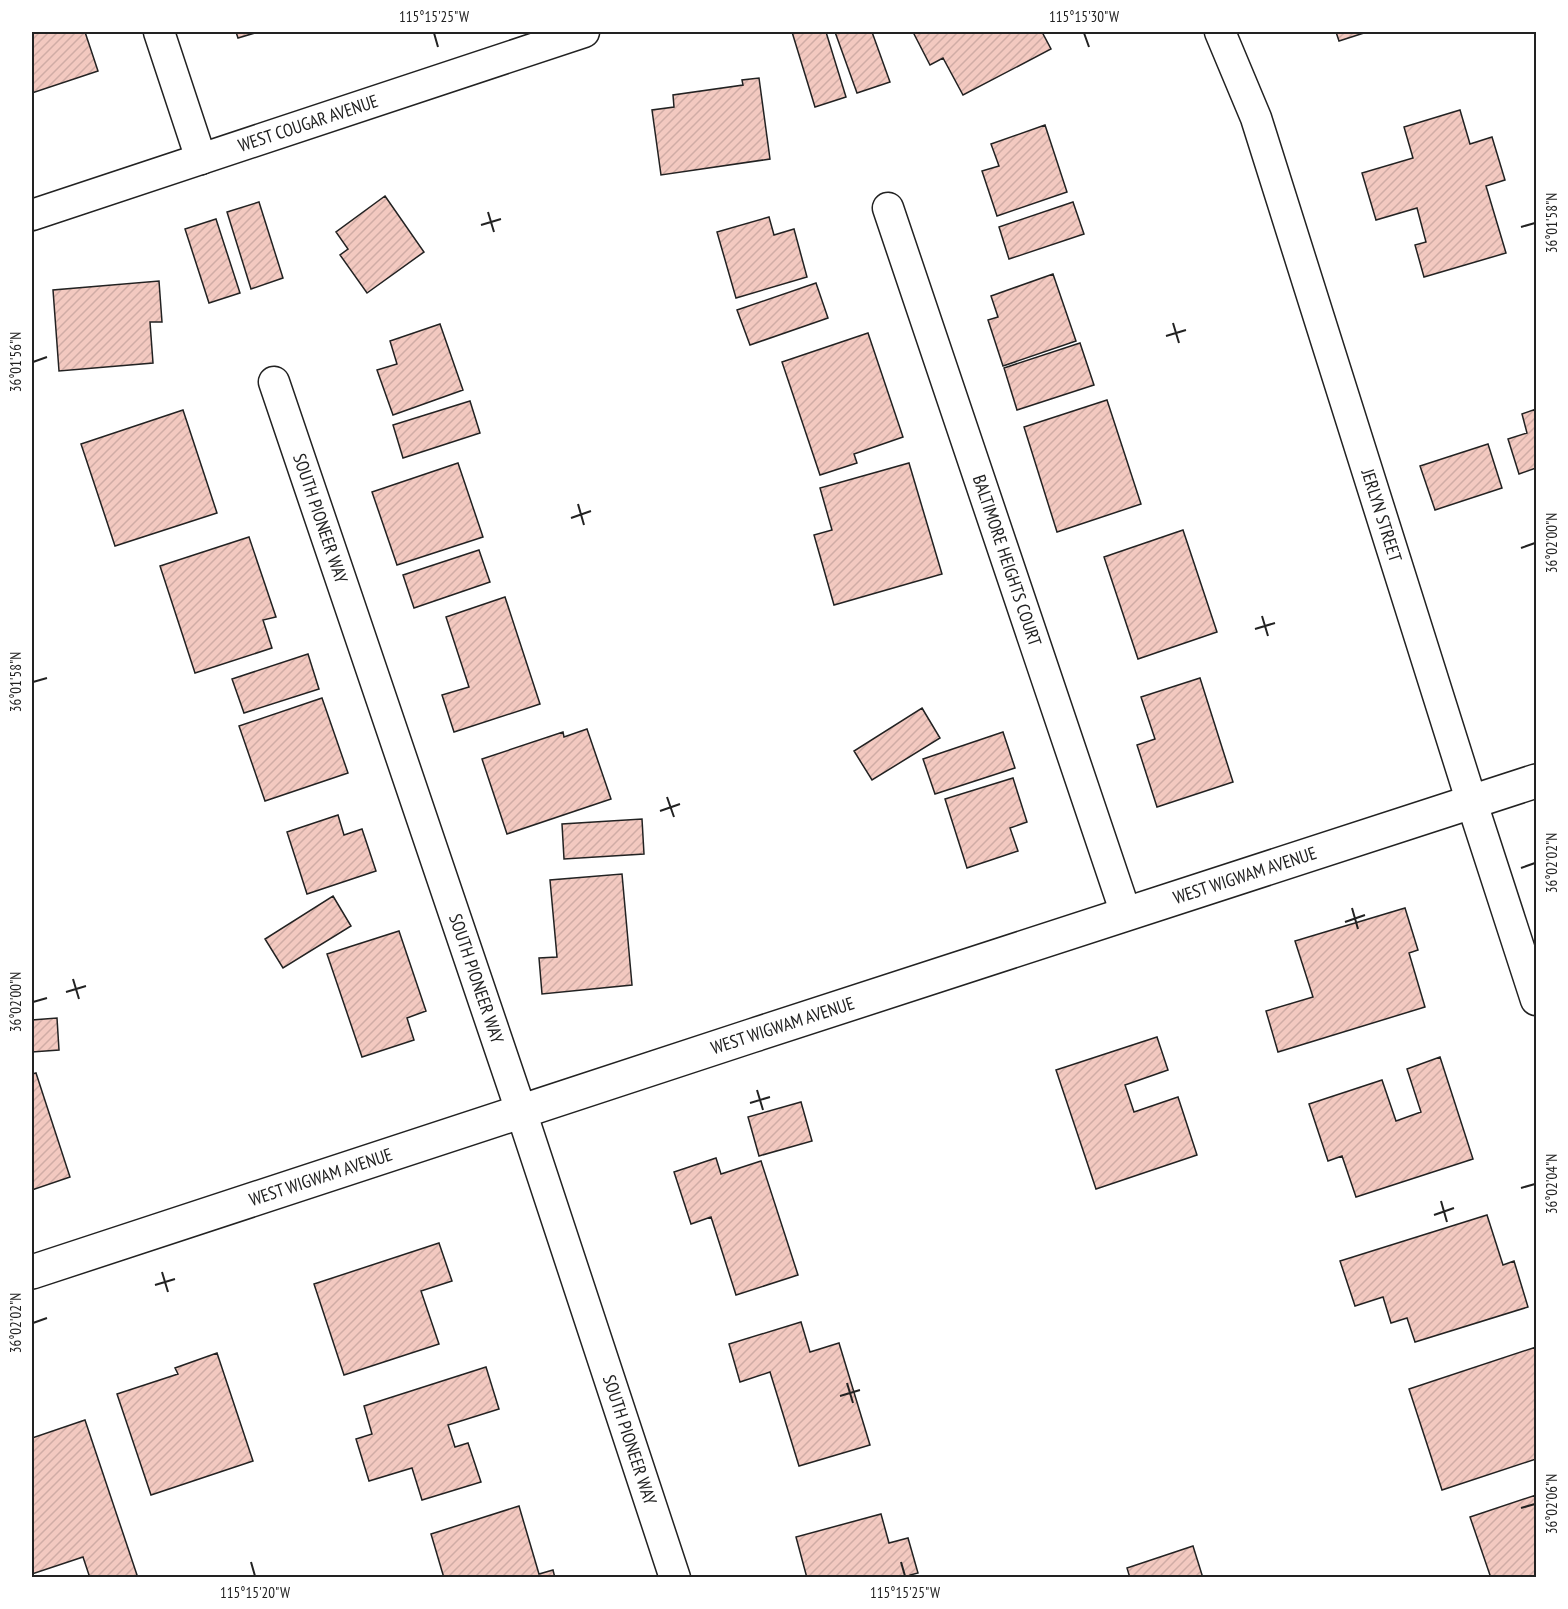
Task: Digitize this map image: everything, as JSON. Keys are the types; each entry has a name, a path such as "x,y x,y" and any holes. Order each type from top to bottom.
{"street":[{"path":"159,32 201,159"},
{"name":"WEST COUGAR AVENUE","path":"32,215 584,32"},
{"name":"JERLYN STREET","path":"1220,32 1256,118 1536,1000"},
{"name":"BALTIMORE HEIGHTS COURT","path":"888,208 1126,914"},
{"name":"SOUTH PIONEER WAY","path":"274,382 521,1111 675,1578"},
{"name":"WEST WIGWAM AVENUE","path":"32,1272 1536,781"}],"building":[{"path":"32,32 85,32 98,71 32,93"},
{"path":"236,32 258,32 238,38"},
{"path":"792,32 826,32 846,97 815,107"},
{"path":"835,32 872,32 890,82 857,93"},
{"path":"913,32 1042,32 1051,49 963,95 943,58 930,65"},
{"path":"1336,32 1367,32 1339,41"},
{"path":"759,78 770,159 661,175 652,110 674,107 673,95 743,85 742,80"},
{"path":"1460,110 1470,144 1492,137 1505,180 1486,186 1506,253 1424,277 1415,245 1426,242 1417,208 1376,220 1362,173 1413,158 1404,127"},
{"path":"1045,125 1067,192 997,216 982,171 999,166 991,144"},
{"path":"385,196 424,252 367,293 340,255 348,249 336,232"},
{"path":"259,202 283,278 251,289 227,212"},
{"path":"1073,202 1084,234 1009,259 999,227"},
{"path":"769,217 774,235 794,229 807,277 736,298 717,232"},
{"path":"216,219 240,293 209,303 185,229"},
{"path":"1053,274 1076,341 1003,366 988,320 998,317 991,296"},
{"path":"159,281 162,322 150,322 153,363 59,371 53,290"},
{"path":"816,283 828,318 750,345 737,310"},
{"path":"440,324 463,390 393,415 377,370 397,364 390,341"},
{"path":"868,333 903,437 854,454 857,463 820,475 782,362"},
{"path":"1080,343 1094,385 1017,410 1004,368"},
{"path":"1107,400 1141,504 1057,532 1024,427"},
{"path":"470,401 480,433 403,458 393,425"},
{"path":"1536,409 1536,468 1519,474 1508,439 1527,433 1522,414"},
{"path":"183,410 217,513 115,546 81,444"},
{"path":"1488,444 1502,488 1435,510 1420,466"},
{"path":"458,463 483,537 397,565 372,492"},
{"path":"909,463 942,574 834,605 814,535 832,530 820,488"},
{"path":"1183,530 1217,632 1138,659 1104,557"},
{"path":"249,537 276,617 263,620 272,648 195,673 160,566"},
{"path":"479,550 490,582 414,608 403,575"},
{"path":"505,597 540,704 454,732 442,695 469,687 446,617"},
{"path":"308,654 319,689 244,713 232,679"},
{"path":"1200,678 1233,782 1157,807 1137,745 1155,739 1141,697"},
{"path":"322,698 348,773 265,801 239,726"},
{"path":"922,708 940,738 872,780 854,751"},
{"path":"587,729 611,799 507,834 482,759 563,732 564,737"},
{"path":"1003,732 1015,768 935,794 923,759"},
{"path":"1013,778 1027,822 1010,828 1018,851 967,868 945,799"},
{"path":"338,815 344,835 362,829 376,871 307,894 287,832"},
{"path":"642,819 644,854 564,859 562,824"},
{"path":"622,874 632,985 542,994 539,958 557,957 550,880"},
{"path":"333,896 351,926 283,968 265,939"},
{"path":"1405,908 1418,950 1409,953 1425,1007 1278,1052 1266,1011 1313,997 1295,941"},
{"path":"399,931 426,1011 407,1018 414,1040 362,1057 327,954"},
{"path":"57,1018 59,1050 32,1052 32,1020"},
{"path":"1157,1037 1168,1070 1125,1085 1134,1112 1178,1097 1197,1155 1096,1189 1056,1070"},
{"path":"1440,1057 1473,1159 1356,1197 1342,1156 1328,1161 1309,1104 1382,1080 1396,1121 1421,1112 1407,1069"},
{"path":"36,1073 70,1177 32,1190 32,1074"},
{"path":"801,1102 812,1141 759,1156 748,1117"},
{"path":"716,1158 721,1174 761,1161 798,1275 736,1295 711,1217 691,1224 674,1172"},
{"path":"1487,1215 1503,1265 1514,1261 1528,1307 1415,1342 1407,1318 1391,1323 1383,1297 1355,1306 1340,1261"},
{"path":"439,1243 452,1281 421,1291 439,1344 344,1375 314,1284"},
{"path":"801,1322 810,1352 839,1343 870,1445 799,1466 770,1372 740,1382 729,1344"},
{"path":"1536,1347 1536,1459 1442,1490 1409,1389"},
{"path":"217,1353 253,1461 151,1495 117,1394 178,1374 175,1368"},
{"path":"486,1367 499,1409 448,1425 455,1447 468,1443 481,1482 422,1500 412,1468 369,1481 356,1439 372,1434 364,1406"},
{"path":"85,1420 138,1578 90,1578 83,1557 32,1574 32,1438"},
{"path":"1536,1495 1536,1578 1491,1578 1470,1517"},
{"path":"519,1506 539,1574 553,1570 555,1578 444,1578 431,1534"},
{"path":"881,1514 889,1543 908,1538 918,1573 910,1575 910,1578 807,1578 796,1537"},
{"path":"1193,1546 1203,1578 1130,1578 1127,1568"}]}
